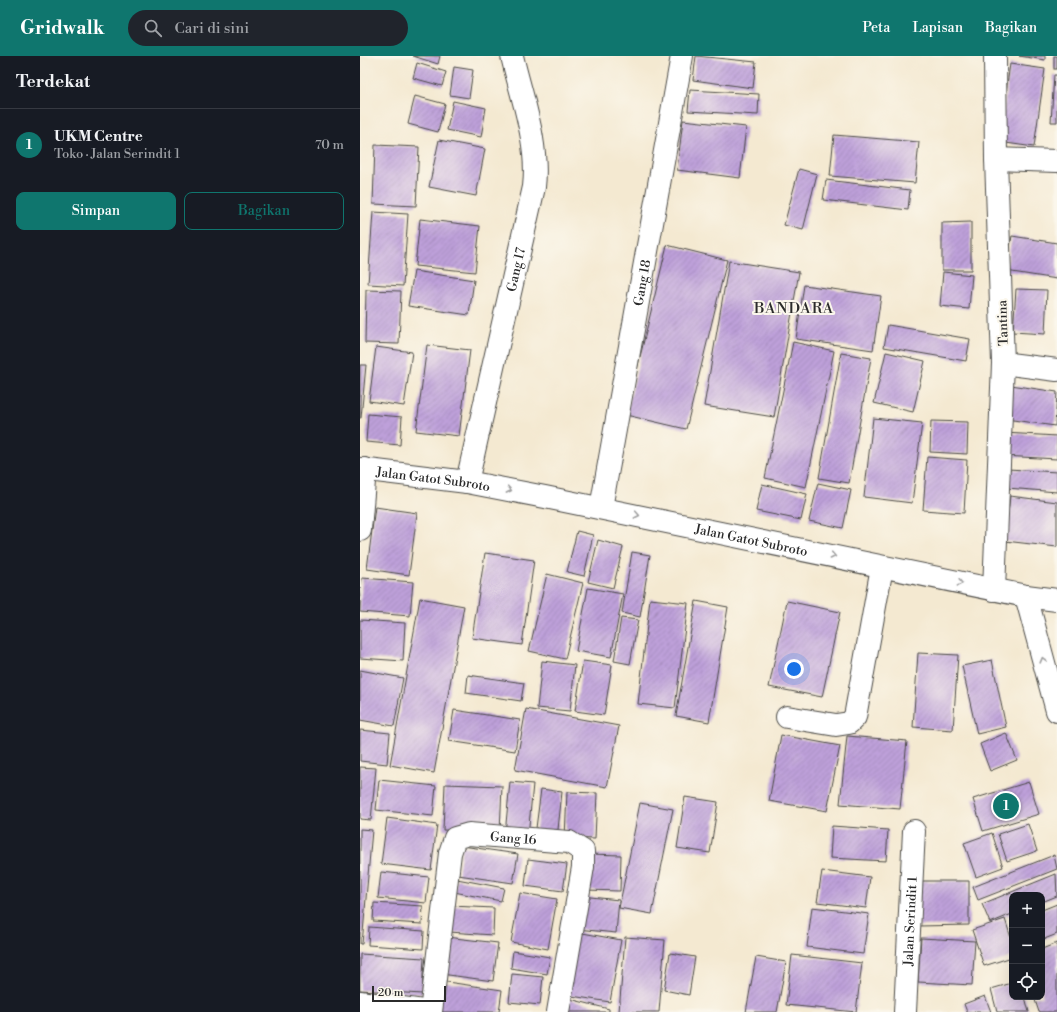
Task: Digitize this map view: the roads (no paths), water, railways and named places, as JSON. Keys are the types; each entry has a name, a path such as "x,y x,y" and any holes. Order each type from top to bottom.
{"street":[{"name":"Gang 17","path":"467,482 536,174 534,148 512,56"},
{"name":"Gang 18","path":"601,508 682,56"},
{"name":"Tantina","path":"994,590 1003,363 996,159 996,56"},
{"path":"996,159 1057,162"},
{"path":"1003,363 1057,370"},
{"name":"Jalan Gatot Subroto","path":"362,469 467,482 601,508 994,590 1057,600"},
{"path":"360,530 362,469"},
{"path":"787,717 836,725 850,723 855,717 882,567"},
{"path":"1026,596 1057,711"},
{"name":"Jalan Serindit 1","path":"905,1012 914,831"},
{"name":"Gang 16","path":"360,1002 430,1012 450,853 455,838 469,834 569,842 582,851 584,867 558,1012"}],"place":[{"name":"UKM Centre","path":"1006,806"}],"district":[{"name":"BANDARA","path":"794,308"}]}
